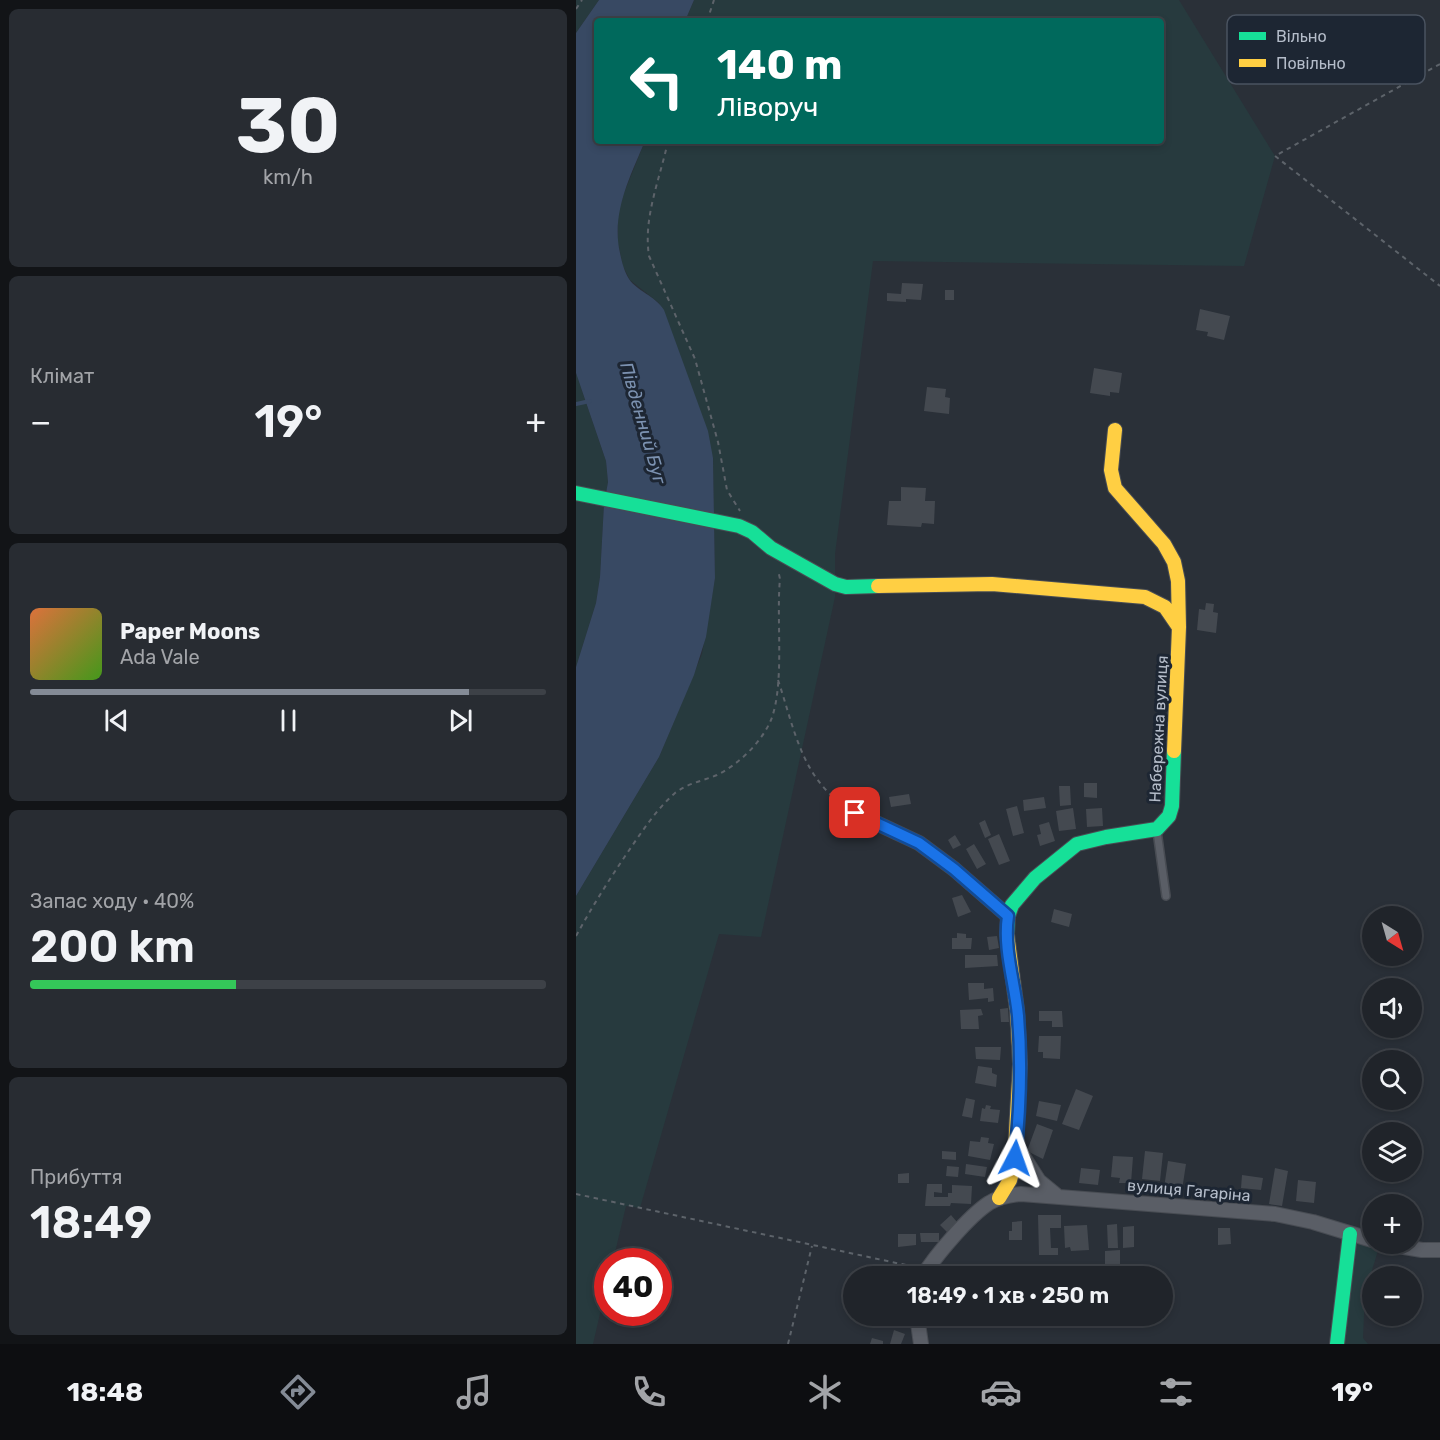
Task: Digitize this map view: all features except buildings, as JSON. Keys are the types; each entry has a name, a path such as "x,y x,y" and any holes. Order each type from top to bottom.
{"street":[{"name":"Набережна вулиця","path":"1115,430 1112,479 1120,496 1164,544 1174,562 1178,581 1179,627 1172,806 1169,816 1157,829"},
{"path":"580,494 746,529 771,548 835,584 846,587 992,584 1145,597 1164,604 1172,612 1179,627"},
{"path":"855,813 919,843 954,869 1008,916"},
{"path":"931,1266 974,1216 999,1198 1012,1173 1016,1145 1020,1049 1015,992 1006,940 1008,916 1012,904 1026,886 1077,844 1157,829"},
{"path":"1016,1145 1039,1181 1058,1196"},
{"name":"вулиця Гагаріна","path":"999,1198 1021,1194 1058,1196 1275,1214 1307,1220 1362,1237"},
{"path":"1336,1344 1350,1234"},
{"path":"1422,1250 1440,1250"},
{"path":"918,1326 921,1344"}],"lane":[{"path":"1157,829 1166,896"}],"path":[{"path":"576,9 582,0"},
{"path":"708,18 714,0"},
{"path":"1425,72 1440,64"},
{"path":"1404,84 1275,156 1440,286"},
{"path":"667,144 648,223 649,256 695,359 718,442 727,490 746,529"},
{"path":"576,936 600,892 662,806 683,788 731,766 760,739 774,711 780,579 778,570"},
{"path":"777,677 806,763 812,774 828,794 855,813"},
{"path":"576,1194 896,1266"},
{"path":"788,1344 812,1246"}],"green space":[{"path":"576,0 599,0 576,33"},
{"path":"694,0 1179,0 1227,78 1227,84 1231,84 1275,156 1244,266 873,261 835,554 835,597 761,937 719,934 640,1208 626,1206 616,1248 594,1248 594,1326 597,1326 593,1344 576,1344 576,896 659,757 702,654 715,578 713,458 659,303 630,280 623,266 618,243 618,213 644,144 1164,144 1164,18 686,18"},
{"path":"576,373 606,461 608,482 604,504 600,577 596,603 576,667"},
{"path":"1350,1234 1362,1239 1362,1254 1377,1254 1373,1266 1362,1266 1362,1326 1363,1338 1368,1344 1337,1344"}],"water":[{"name":"Південний Буг","path":"599,0 694,0 686,18 594,18 594,144 644,144 620,209 618,238 620,253 629,279 664,310 708,431 713,458 715,578 706,637 694,675 659,757 576,896 576,667 596,603 600,577 604,504 608,482 606,461 576,373 576,33"}],"waterway":[{"path":"576,404 590,401"}],"traffic: fast":[{"path":"576,493 739,526 752,532 771,548 835,584 846,587 878,586"},
{"path":"1007,934 1008,916 1012,905 1035,878 1077,844 1157,829 1169,816 1172,806 1174,751"},
{"path":"1337,1344 1350,1234"}],"traffic: slow":[{"path":"1115,430 1111,470 1115,488 1164,544 1174,562 1178,581 1179,627 1174,751"},
{"path":"878,586 992,584 1145,597 1165,607 1178,626"},
{"path":"999,1198 1010,1180 1014,1166 1020,1064 1017,1010 1007,934"}],"route":[{"path":"855,813 919,843 954,869 1008,916 1006,940 1015,992 1020,1049 1015,1158"}]}
